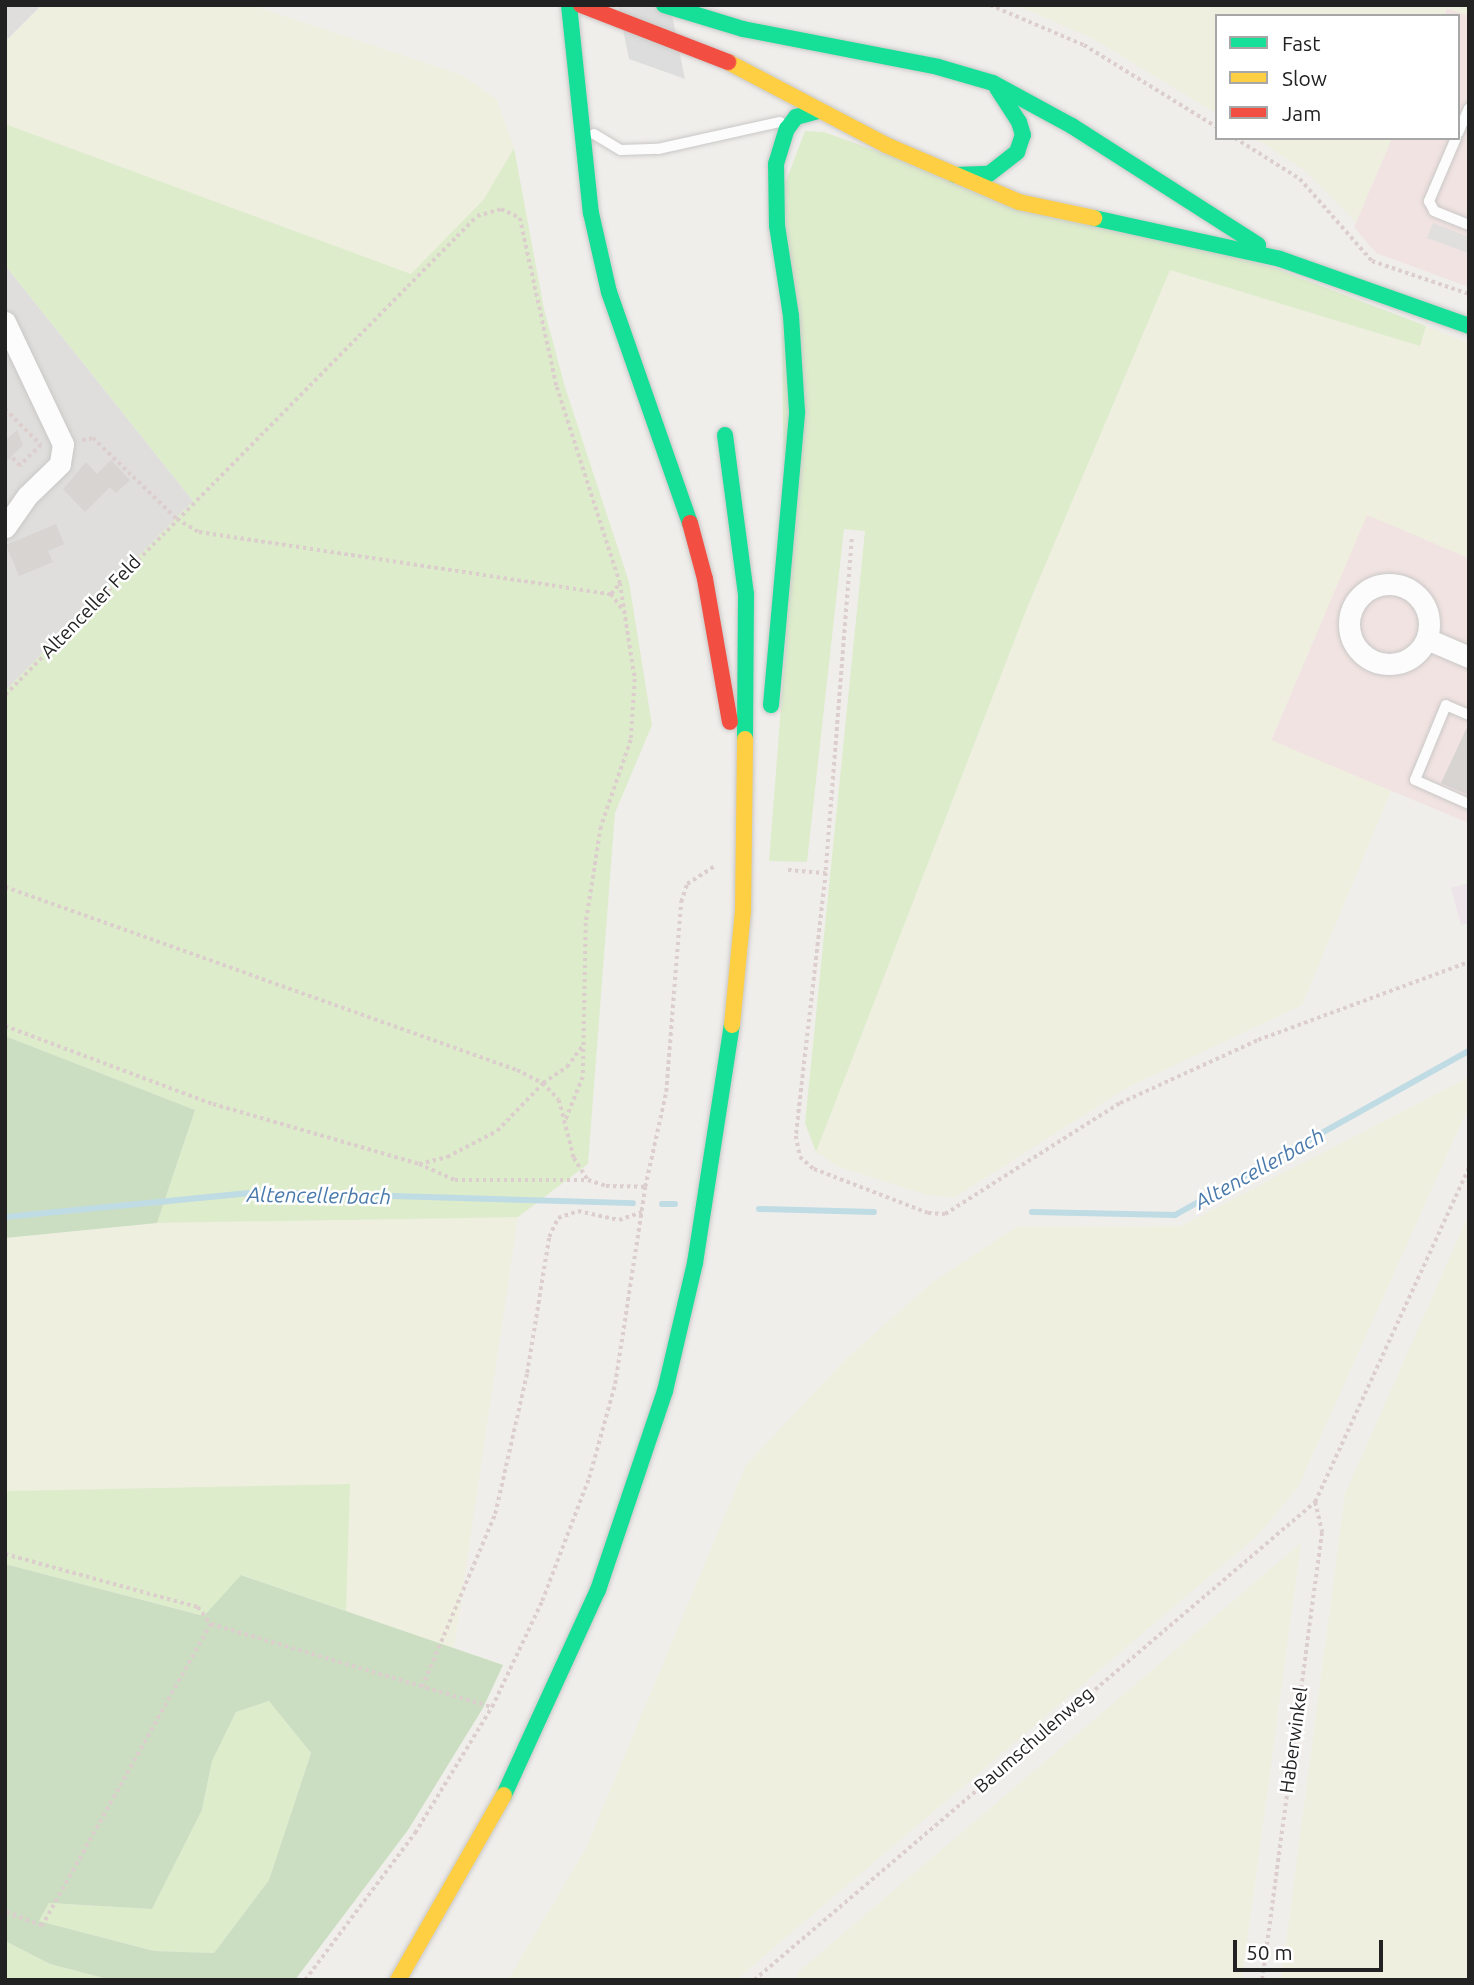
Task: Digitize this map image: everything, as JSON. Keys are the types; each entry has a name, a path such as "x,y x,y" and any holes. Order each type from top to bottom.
{"main road":[{"path":"569,5 591,213 609,292 686,508 705,579 747,813"},
{"path":"581,5 722,58 818,111 953,175 1019,202 1280,259 1469,326"},
{"path":"664,5 743,29 938,67 993,83 1072,126 1280,259"},
{"path":"953,175 989,174 1017,152 1023,135 1019,121 993,83"},
{"path":"769,724 793,494 797,411 774,185 780,148 796,117 818,111"},
{"path":"398,1980 494,1815 551,1699 635,1491 665,1391 700,1236 727,1076 743,911 747,813 746,594 725,435"},
{"path":"743,911 759,884"}],"street":[{"path":"5,322 63,444 60,464 27,496 5,527"},
{"path":"1427,639 1469,657"}],"lane":[{"path":"1460,128 1469,108"},
{"path":"580,119 596,137 621,150 636,151 796,117"},
{"path":"1455,140 1429,201 1434,211 1469,225"},
{"path":"1469,715 1446,705 1415,780 1469,804"}],"path":[{"path":"990,5 1084,46 1215,126"},
{"path":"1238,140 1300,179 1372,261 1469,294"},
{"name":"Altenceller Feld","path":"5,695 477,216 502,209 520,218 557,387 620,583"},
{"path":"5,409 41,445 20,466 12,458"},
{"path":"63,444 93,438 177,519 200,532 611,594 624,611"},
{"path":"852,539 826,873 796,1136 800,1157 814,1169 928,1213 945,1214 1120,1103 1258,1040 1469,962"},
{"path":"611,594 620,583"},
{"path":"565,1122 583,1077 586,923 601,827 631,740 635,679 620,583"},
{"path":"305,1980 415,1833 492,1707 542,1601 589,1478 615,1384 645,1187 666,1092 681,902 687,884 715,866"},
{"path":"789,870 826,873"},
{"path":"5,887 543,1083 559,1100 574,1158 588,1180"},
{"path":"5,1026 213,1104 419,1164 455,1180 588,1180 606,1186 645,1187"},
{"path":"419,1164 447,1157 497,1131 543,1083 567,1067 585,1043"},
{"path":"1315,1502 1469,1167"},
{"path":"422,1687 495,1514 527,1373 549,1237 558,1218 578,1211 619,1220 642,1212"},
{"name":"Baumschulenweg","path":"754,1980 1315,1502"},
{"name":"Haberwinkel","path":"1262,1980 1322,1533 1315,1502"},
{"path":"5,1554 198,1607 211,1624 492,1707"},
{"path":"5,1912 42,1926 211,1624"}],"shaded area":[{"path":"5,5 42,5 5,42"},
{"path":"1447,8 1469,16 1469,287 1376,253 1354,227 1391,140 1460,140 1460,14 1445,14"},
{"path":"1433,223 1469,237 1468,253 1427,238"},
{"path":"5,265 193,501 5,691"},
{"path":"1367,514 1469,558 1469,823 1271,741"},
{"path":"1469,883 1469,923 1461,925 1451,888"}],"green space":[{"path":"42,5 251,5 462,75 497,100 514,148 484,199 411,274 5,124 5,42"},
{"path":"1016,5 1469,5 1469,16 1447,8 1445,14 1215,14 1215,113 1092,38"},
{"path":"5,124 411,274 484,199 514,148 544,309 565,387 629,582 652,725 615,813 588,1164 518,1217 157,1223 195,1110 5,1036 5,691 193,501 5,265"},
{"path":"805,131 824,132 882,153 1277,269 1426,326 1420,346 1170,270 1027,608 816,1152 805,1123 865,531 844,529 807,862 769,861 786,642 780,197"},
{"path":"1258,140 1391,140 1356,222 1304,170"},
{"path":"1170,270 1420,346 1426,326 1469,343 1469,558 1367,515 1271,740 1391,791 1302,1005 1128,1087 955,1197 927,1195 839,1167 816,1152 1027,608"},
{"path":"5,1036 195,1110 157,1223 5,1238"},
{"path":"1469,1077 1469,1106 1298,1487 1259,1534 736,1980 508,1980 586,1848 746,1465 848,1357 933,1282 1016,1227 1181,1226"},
{"path":"1469,1214 1469,1980 1281,1980 1345,1494"},
{"path":"518,1217 454,1648 346,1611 350,1484 5,1493 5,1238 157,1223"},
{"path":"350,1484 346,1611 242,1575 205,1616 5,1564 5,1493 9,1491"},
{"path":"1301,1543 1242,1980 800,1980 796,1974"},
{"path":"5,1564 204,1616 241,1575 503,1665 483,1708 408,1830 295,1980 111,1980 50,1964 5,1941","holes":["269,1701 311,1753 269,1880 214,1953 154,1951 39,1921 49,1903 152,1909 202,1810 212,1761 236,1712"]},
{"path":"269,1701 311,1753 269,1880 214,1953 154,1951 39,1921 49,1903 152,1909 202,1810 212,1761 236,1712"},
{"path":"5,1941 50,1964 111,1980 5,1980"}],"pier":[{"path":"618,5 670,5 685,79 629,59"}],"building":[{"path":"17,430 23,445 5,463 5,441"},
{"path":"111,460 130,480 116,493 110,487 85,512 63,489 86,462 97,474"},
{"path":"56,524 64,544 48,551 53,562 19,576 6,545"},
{"path":"1469,723 1469,795 1441,783"}],"waterway":[{"name":"Altencellerbach","path":"1032,1212 1175,1215 1469,1051"},
{"name":"Altencellerbach","path":"5,1217 258,1192 633,1203"},
{"name":"Altencellerbach","path":"662,1204 675,1204"},
{"name":"Altencellerbach","path":"759,1209 874,1212"}],"traffic: fast":[{"path":"569,5 591,213 609,292 690,523"},
{"path":"664,5 743,29 938,67 993,83 1072,126 1258,245"},
{"path":"955,175 989,174 1017,152 1023,135 1019,122 997,88"},
{"path":"771,705 797,411 791,316 777,226 776,164 787,129 796,117 818,111"},
{"path":"1094,218 1280,259 1469,326"},
{"path":"725,435 746,594 745,739"},
{"path":"504,1795 598,1590 665,1391 695,1263 732,1025"}],"traffic: slow":[{"path":"728,62 886,145 1019,202 1094,218"},
{"path":"732,1025 743,911 745,739"},
{"path":"398,1980 504,1795"}],"traffic: jam":[{"path":"581,5 728,62"},
{"path":"690,523 705,579 730,722"}]}
